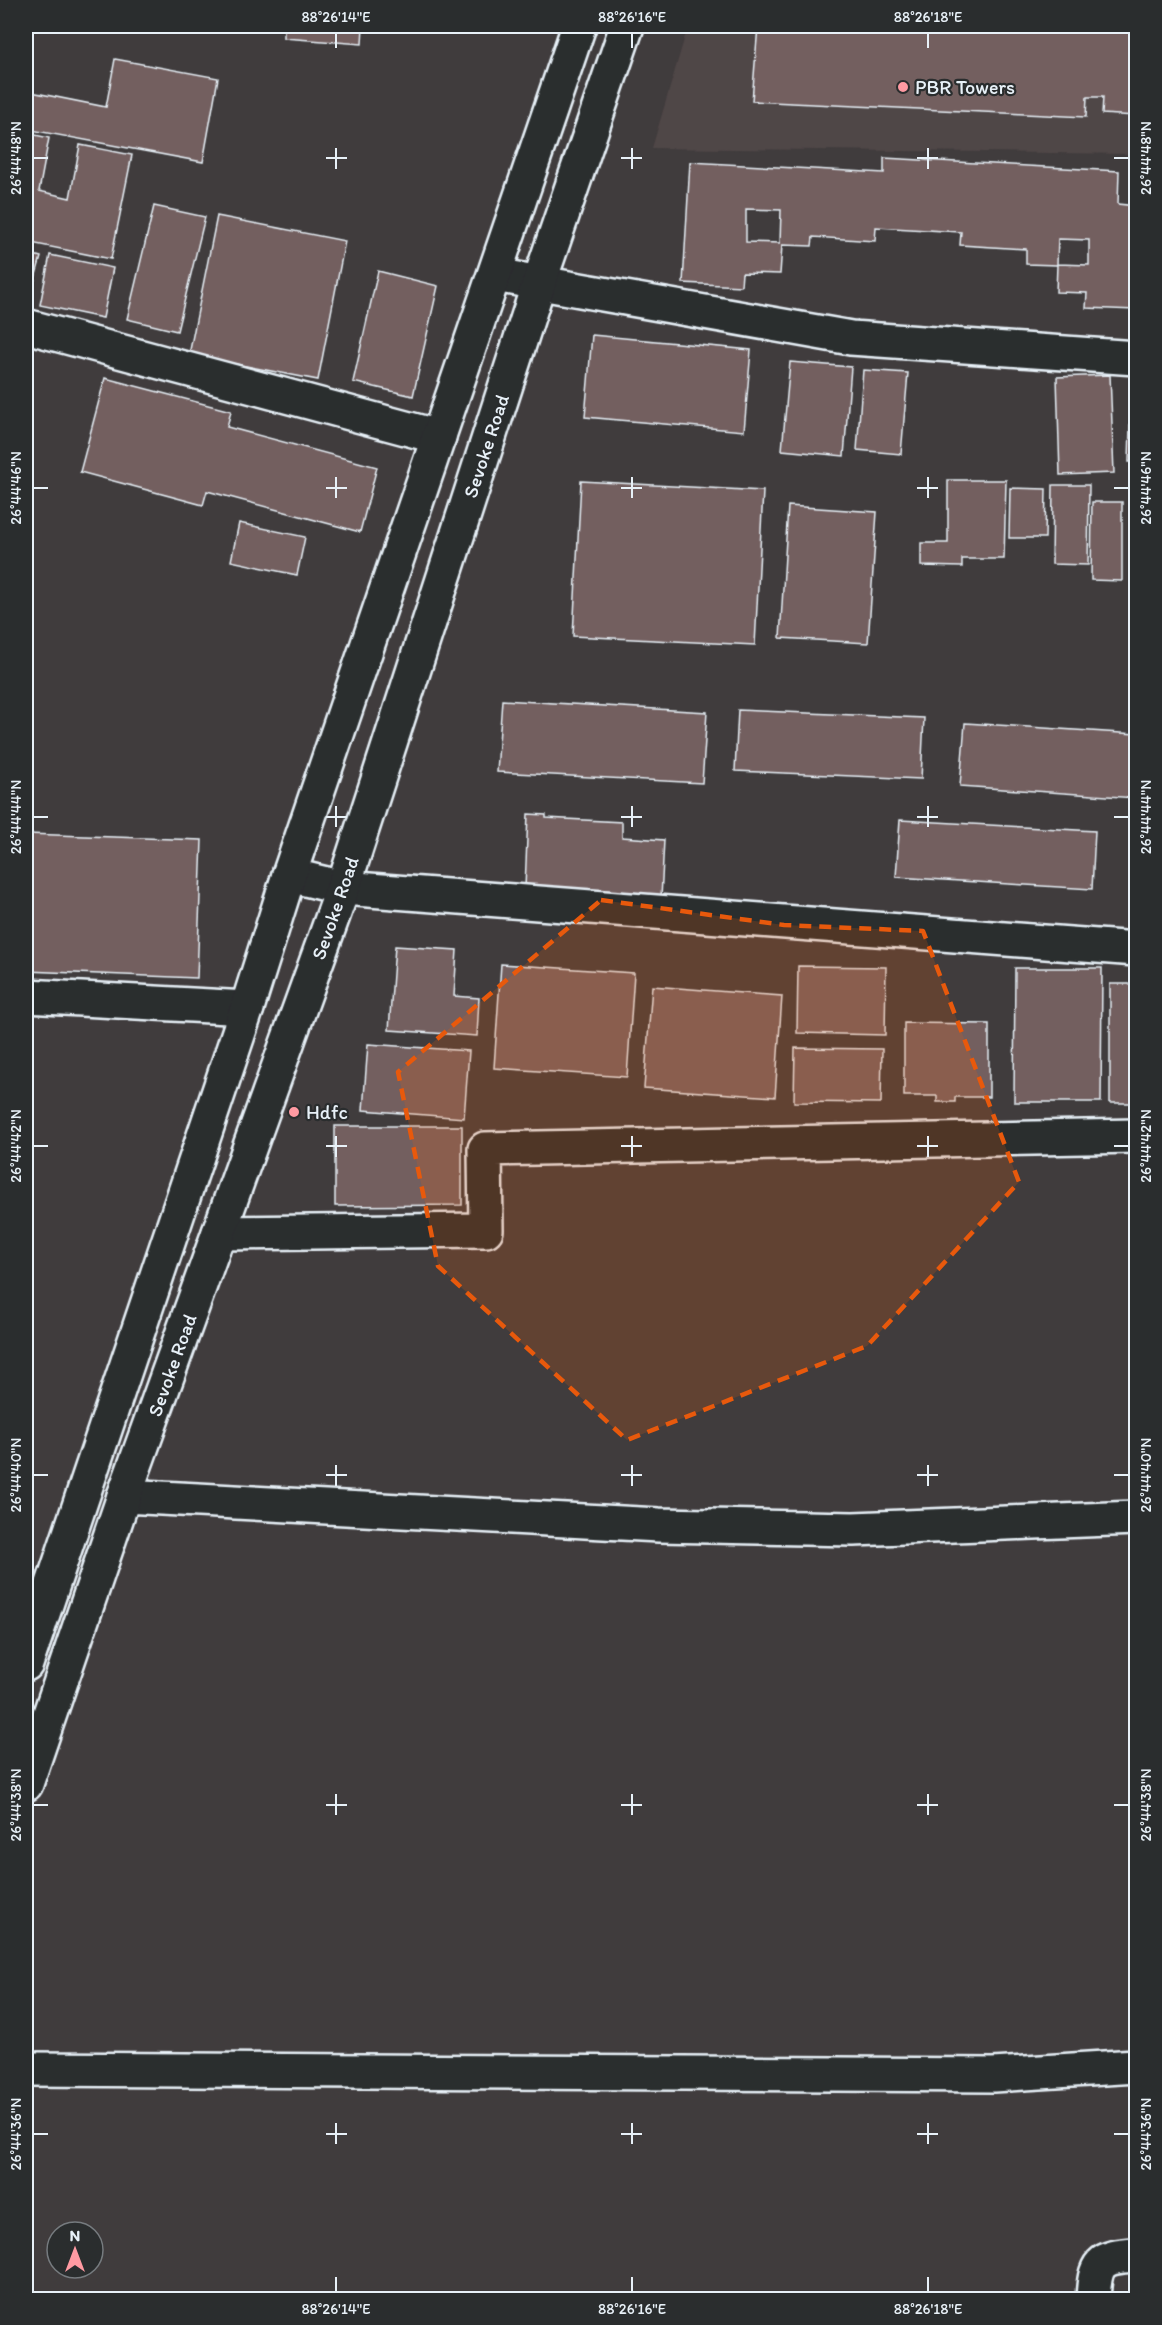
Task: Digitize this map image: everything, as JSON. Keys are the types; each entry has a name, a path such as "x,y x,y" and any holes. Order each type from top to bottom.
{"street":[{"path":"26,1664 247,1008 289,875 579,26"},
{"name":"Sevoke Road","path":"26,1784 124,1496 343,888 539,283 627,26"},
{"path":"495,275 851,338 1137,358"},
{"path":"26,326 440,437"},
{"path":"289,875 343,888 1137,949"},
{"path":"26,996 247,1008"},
{"path":"219,1233 486,1230 485,1149 1137,1136"},
{"path":"124,1496 670,1525 853,1529 1137,1518"},
{"path":"26,2069 993,2075 1137,2066"},
{"path":"1093,2300 1094,2276 1103,2260 1137,2255"}],"highlighted area":[{"path":"601,900 784,925 923,931 1019,1182 867,1346 627,1440 438,1266 398,1072"}],"shaded area":[{"name":"PBR Towers","path":"688,26 1136,26 1136,154 652,148"}],"building":[{"path":"284,26 363,26 362,44 284,38"},
{"path":"758,26 1136,26 1136,116 1102,114 1103,97 1087,97 1086,117 752,101"},
{"path":"115,59 218,78 203,162 26,129 26,91 106,107"},
{"path":"26,133 49,138 39,191 70,198 80,145 132,155 111,259 26,242"},
{"path":"884,158 1119,171 1118,204 1136,206 1136,310 1086,308 1087,293 1056,292 1057,265 1026,264 1026,249 960,245 961,232 876,227 875,241 813,237 812,246 782,245 780,274 742,273 741,286 683,283 690,162 884,173","holes":["746,209 781,210 780,243 746,242","1058,239 1089,240 1089,265 1057,264"]},
{"path":"154,206 205,217 177,331 127,319"},
{"path":"217,216 345,241 318,380 189,355"},
{"path":"26,253 41,257 28,303 26,302"},
{"path":"50,255 113,268 103,318 40,305"},
{"path":"378,271 438,286 413,396 353,382"},
{"path":"592,335 751,350 744,431 585,417"},
{"path":"790,362 851,367 844,456 782,450"},
{"path":"863,370 908,373 901,454 857,450"},
{"path":"1110,375 1114,473 1060,475 1057,377"},
{"path":"105,378 231,411 227,427 377,467 360,532 207,491 203,505 80,472"},
{"path":"1131,388 1136,388 1136,462 1129,462"},
{"path":"948,480 1006,480 1004,559 962,559 962,567 921,566 921,543 948,543"},
{"path":"581,481 763,491 755,645 573,636"},
{"path":"1053,485 1089,485 1088,565 1052,564"},
{"path":"1010,488 1046,489 1045,538 1009,538"},
{"path":"1092,502 1122,502 1122,581 1091,580"},
{"path":"788,506 877,512 868,643 780,638"},
{"path":"239,523 305,537 297,575 231,561"},
{"path":"502,700 707,712 702,783 497,772"},
{"path":"738,710 924,718 921,779 735,771"},
{"path":"965,723 1136,734 1136,798 960,786"},
{"path":"528,814 546,815 546,818 622,822 622,837 664,840 661,898 525,888"},
{"path":"900,820 1095,831 1092,889 896,877"},
{"path":"26,834 202,840 197,978 26,971"},
{"path":"395,946 457,950 454,996 479,998 477,1036 389,1030"},
{"path":"501,964 634,973 627,1077 494,1068"},
{"path":"798,966 886,967 885,1035 797,1033"},
{"path":"1015,968 1102,968 1101,1102 1014,1102"},
{"path":"1110,984 1136,984 1136,1103 1110,1103"},
{"path":"652,986 782,996 775,1097 644,1088"},
{"path":"904,1023 989,1024 989,1097 955,1097 955,1102 937,1102 937,1096 904,1096"},
{"path":"368,1044 469,1051 464,1118 363,1110"},
{"path":"795,1048 882,1049 881,1103 794,1102"},
{"path":"335,1126 462,1126 462,1205 335,1206"}],"place":[{"name":"PBR Towers","path":"903,87"},
{"name":"Hdfc","path":"294,1112"}]}
